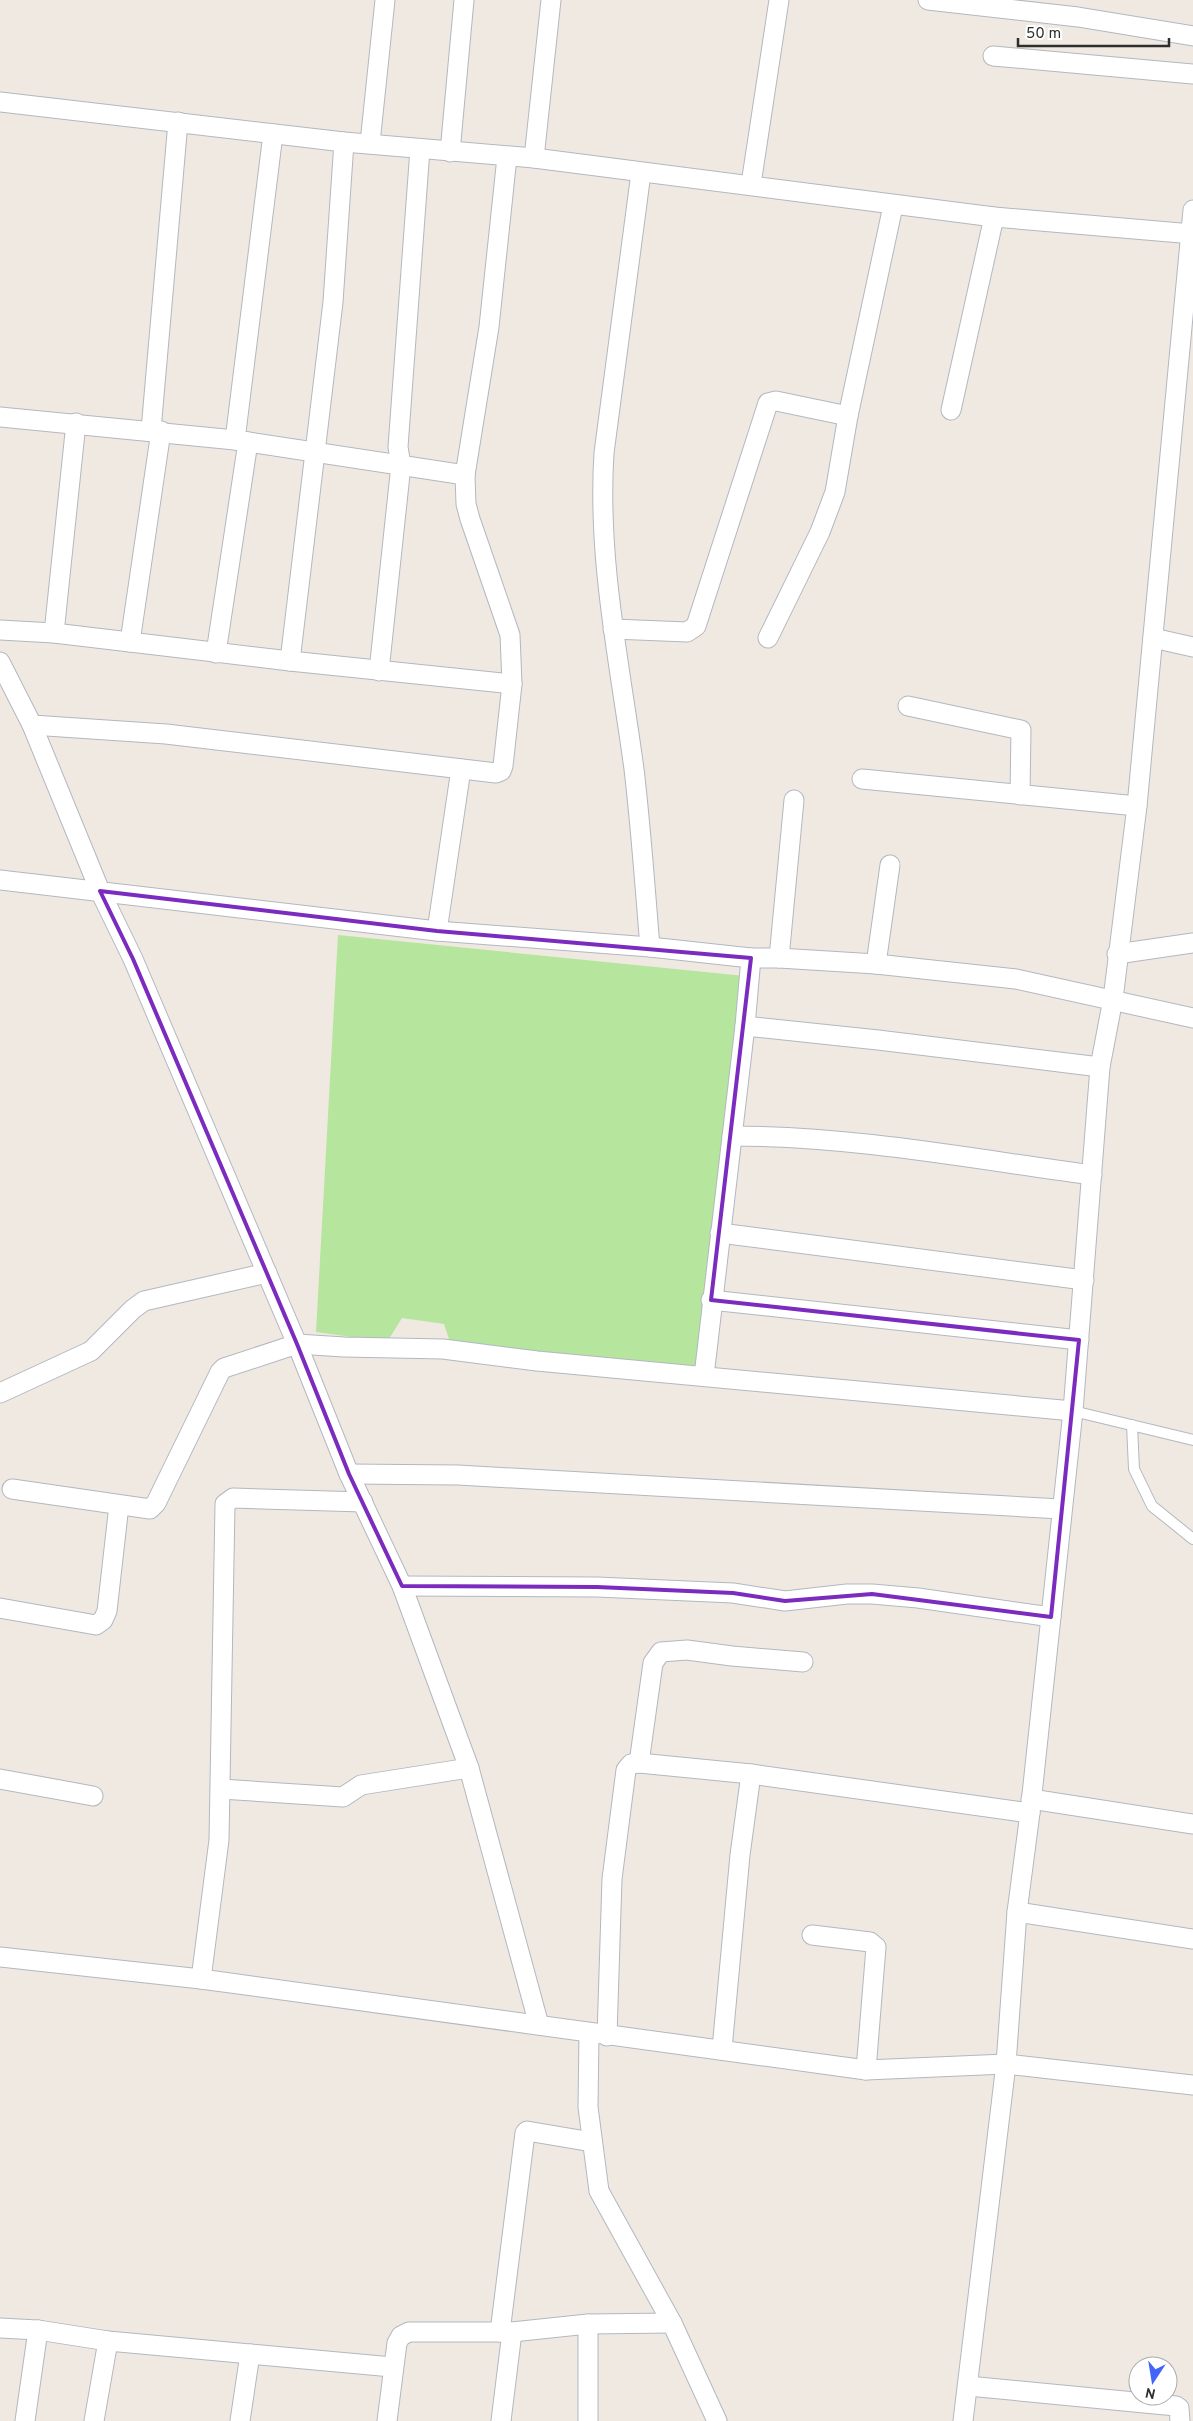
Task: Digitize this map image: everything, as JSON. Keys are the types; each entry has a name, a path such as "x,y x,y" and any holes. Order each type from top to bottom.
{"street":[{"path":"370,143 385,0"},
{"path":"450,152 464,0"},
{"path":"534,158 551,0"},
{"path":"751,184 779,0"},
{"path":"928,0 1078,17 1193,36"},
{"path":"993,56 1193,74"},
{"path":"0,102 344,142 534,158 641,173 751,184 893,206 994,217 1192,234"},
{"path":"130,642 156,431 178,122"},
{"path":"216,653 242,441 273,134"},
{"path":"290,661 333,302 344,142"},
{"path":"379,671 401,466 398,447 420,149"},
{"path":"32,724 166,734 496,773 501,771 504,766 512,684 510,635 470,519 466,504 465,474 489,327 507,157"},
{"path":"641,173 604,453 601,498 614,629 634,770 650,947"},
{"path":"768,638 820,532 835,492 848,416 893,206"},
{"path":"963,2421 1006,2064 1017,1912 1073,1411 1100,1067 1113,999 1117,954 1137,806 1193,210"},
{"path":"951,410 994,217"},
{"path":"614,629 687,632 696,626 768,403 776,400 848,416"},
{"path":"0,417 76,423 242,441 465,474"},
{"path":"54,632 76,423"},
{"path":"0,630 54,632 216,653 512,684"},
{"path":"1153,638 1193,647"},
{"path":"0,662 32,724 100,890 133,959 267,1273 349,1474 402,1586 469,1768 539,2025"},
{"path":"908,706 1021,730 1020,795"},
{"path":"437,931 461,768"},
{"path":"862,779 1137,806"},
{"path":"779,958 794,800"},
{"path":"876,964 890,865"},
{"path":"0,880 100,890 437,931 650,947 751,958 876,964 1016,979 1193,1018"},
{"path":"1117,954 1193,943"},
{"path":"704,1376 711,1300 746,1026 751,958"},
{"path":"746,1026 1100,1067"},
{"path":"732,1136 776,1135 857,1143 1092,1175"},
{"path":"720,1232 1084,1280"},
{"path":"0,1393 91,1351 133,1309 144,1302 267,1273"},
{"path":"711,1300 1080,1340"},
{"path":"12,1489 150,1509 156,1503 224,1368 297,1344 443,1349 537,1361 1073,1411"},
{"path":"349,1474 458,1476 1061,1509"},
{"path":"201,1979 219,1840 225,1504 233,1498 363,1502"},
{"path":"0,1608 96,1625 103,1620 106,1611 119,1505"},
{"path":"402,1586 598,1587 733,1593 786,1601 847,1594 872,1594 918,1598 1051,1617"},
{"path":"638,1763 653,1663 661,1652 687,1650 803,1662"},
{"path":"607,2036 612,1880 616,1832 626,1770 632,1764 751,1774 1193,1824"},
{"path":"221,1790 343,1797 361,1785 469,1768"},
{"path":"722,2049 740,1856 751,1774"},
{"path":"0,1780 93,1796"},
{"path":"1017,1912 1193,1939"},
{"path":"812,1935 873,1943 876,1947 866,2070"},
{"path":"0,1957 201,1979 866,2070 1006,2064 1193,2084"},
{"path":"588,2033 588,2107 599,2191 672,2323 717,2421"},
{"path":"501,2421 506,2332 525,2132 592,2142"},
{"path":"387,2421 392,2368 401,2336 409,2332 506,2332 588,2324 672,2323"},
{"path":"588,2324 588,2421"},
{"path":"0,2328 38,2330 108,2341 392,2368"},
{"path":"25,2421 38,2330"},
{"path":"94,2421 108,2341"},
{"path":"240,2421 250,2354"},
{"path":"968,2386 1176,2406 1179,2408 1180,2421"}],"lane":[{"path":"1073,1411 1193,1440"},
{"path":"1132,1425 1134,1469 1152,1506 1193,1539"}],"highlighted area":[{"path":"100,891 437,931 751,958 711,1300 1079,1340 1051,1617 872,1594 785,1601 733,1593 597,1587 402,1586 349,1474 297,1344 133,959"}],"green space":[{"path":"338,935 745,976 698,1371 451,1345 444,1324 402,1318 387,1342 316,1332"}]}
